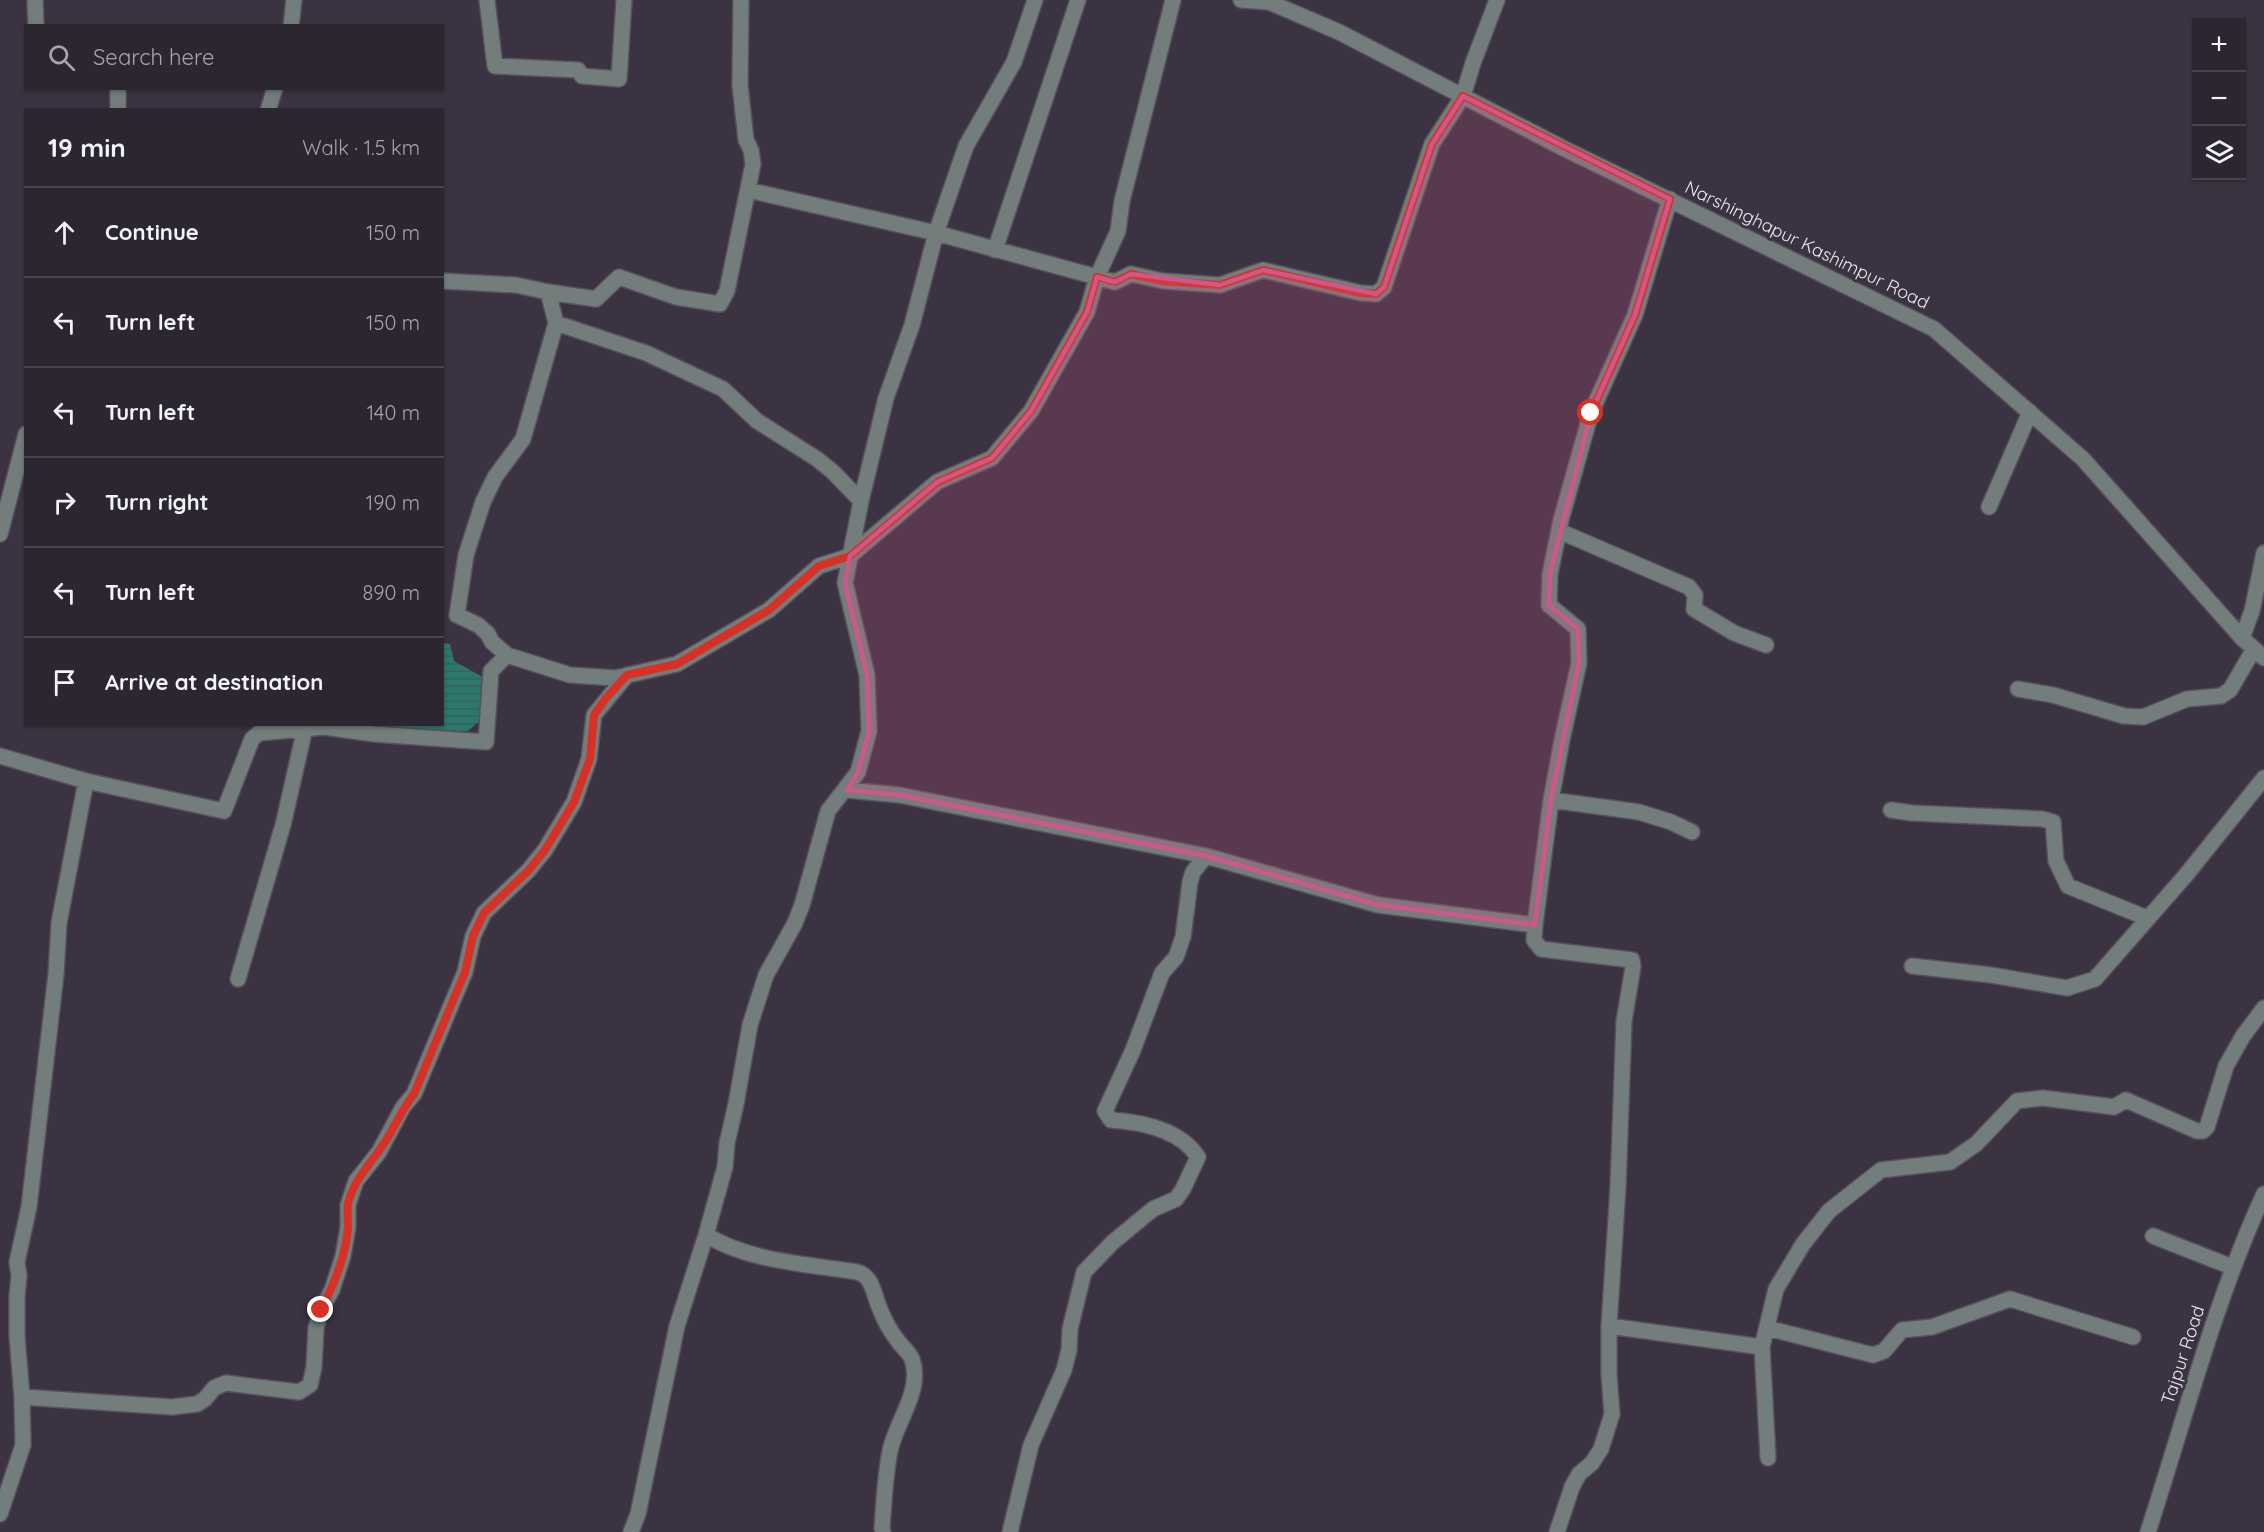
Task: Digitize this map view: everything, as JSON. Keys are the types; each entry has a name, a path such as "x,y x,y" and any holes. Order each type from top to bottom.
{"street":[{"path":"35,0 36,24"},
{"path":"291,24 294,0"},
{"path":"487,0 495,66 578,70 582,76 619,80 624,0"},
{"path":"444,281 516,285 596,299 618,277 676,297 720,304 727,291 753,164 751,150 746,140 740,85 741,0"},
{"path":"631,1532 638,1514 676,1326 706,1235 725,1167 727,1143 750,1025 766,975 795,923 802,905 828,811 847,790 858,772 869,731 867,675 845,582 861,501 886,398 912,325 936,233 966,146 1014,62 1035,0"},
{"path":"995,250 1078,0"},
{"path":"548,292 556,323 523,439 495,477 483,502 466,555 457,615 478,625 507,655 570,675 615,678 677,664 769,610 819,566 850,556 938,482 992,458 1031,411 1087,312 1097,277 1118,231 1122,201 1173,0"},
{"name":"Narshinghapur Kashimpur Road","path":"1241,0 1269,1 1339,32 1463,96 1934,329 2083,459 2242,638 2259,654"},
{"path":"748,190 936,233 1115,282 1131,274 1171,282 1220,285 1263,270 1361,293 1376,294 1384,287 1432,144 1463,96 1497,0"},
{"path":"117,90 118,108"},
{"path":"269,108 274,90"},
{"path":"1557,1532 1572,1487 1579,1474 1592,1463 1601,1449 1612,1414 1609,1326 1618,1187 1624,1021 1633,967 1632,960 1616,956 1541,949 1534,940 1551,800 1579,663 1578,629 1549,605 1550,574 1559,531 1591,413 1635,315 1670,199"},
{"path":"556,323 646,352 723,389 757,421 817,459 861,501"},
{"path":"1989,507 2030,412"},
{"path":"0,534 24,442"},
{"path":"1559,531 1689,587 1695,595 1694,609 1734,633 1766,645"},
{"path":"2242,638 2252,612 2264,554"},
{"path":"2018,689 2053,695 2124,716 2143,717 2187,699 2221,696 2230,690 2259,654"},
{"path":"0,756 86,781 224,811 252,739 259,733 324,727 374,734 486,742 491,672 507,655"},
{"path":"22,1397 172,1407 197,1404 214,1389 226,1383 299,1392 310,1385 314,1366 316,1328 343,1256 348,1227 348,1205 356,1181 384,1144 403,1107 414,1094 465,972 473,936 484,913 528,871 545,850 574,802 590,759 594,715 627,675"},
{"path":"238,979 282,825 306,727"},
{"path":"1912,966 1991,975 2067,988 2095,979 2186,875 2264,778"},
{"path":"0,1514 23,1445 17,1336 19,1276 17,1262 32,1184 60,923 86,781"},
{"path":"847,790 899,795 1206,856 1378,904 1535,925"},
{"path":"1551,800 1639,812 1671,822 1692,832"},
{"path":"1891,810 2042,819 2053,822 2056,861 2068,886 2147,918"},
{"path":"1010,1532 1031,1445 1065,1370 1070,1329 1084,1272 1100,1254 1153,1209 1176,1199 1198,1157 1190,1146 1162,1130 1138,1122 1111,1120 1105,1111 1133,1050 1161,973 1176,957 1183,937 1190,882 1193,872 1206,856"},
{"path":"1768,1458 1762,1347 1776,1289 1803,1244 1829,1211 1881,1170 1950,1162 1976,1144 2017,1101 2043,1098 2114,1107 2126,1100 2182,1125 2203,1131 2207,1127 2226,1066 2243,1036 2264,1008"},
{"name":"Tajpur Road","path":"2148,1532 2232,1267 2264,1194"},
{"path":"706,1235 753,1254 787,1262 857,1272 869,1281 880,1311 897,1341 911,1358 914,1377 912,1391 890,1449 884,1493 883,1532"},
{"path":"2153,1236 2232,1267"},
{"path":"1767,1328 1874,1355 1884,1352 1902,1330 1932,1327 2010,1299 2133,1337"},
{"path":"1609,1326 1762,1347"}],"highlighted area":[{"path":"1463,96 1670,199 1635,315 1591,413 1550,574 1549,605 1578,629 1579,663 1551,800 1535,925 1378,905 1206,856 899,795 847,790 858,772 869,731 867,675 845,583 850,556 937,482 992,458 1031,411 1087,312 1097,277 1115,282 1131,274 1220,285 1263,270 1376,294 1384,287 1432,144"}],"shaded area":[{"path":"444,643 450,644 454,661 481,676 486,686 481,720 464,734 375,726 444,726"}],"route":[{"path":"321,1310 332,1290 343,1256 348,1227 348,1205 356,1181 389,1137 403,1107 414,1094 465,972 473,936 484,913 528,871 545,850 574,802 590,759 594,715 606,698 627,675 677,664 769,610 819,566 850,556 938,482 992,458 1031,411 1087,312 1097,277 1115,282 1131,274 1163,281 1220,285 1263,270 1361,293 1376,294 1384,287 1432,144 1463,96 1563,148 1670,199 1635,315 1591,413"}]}
